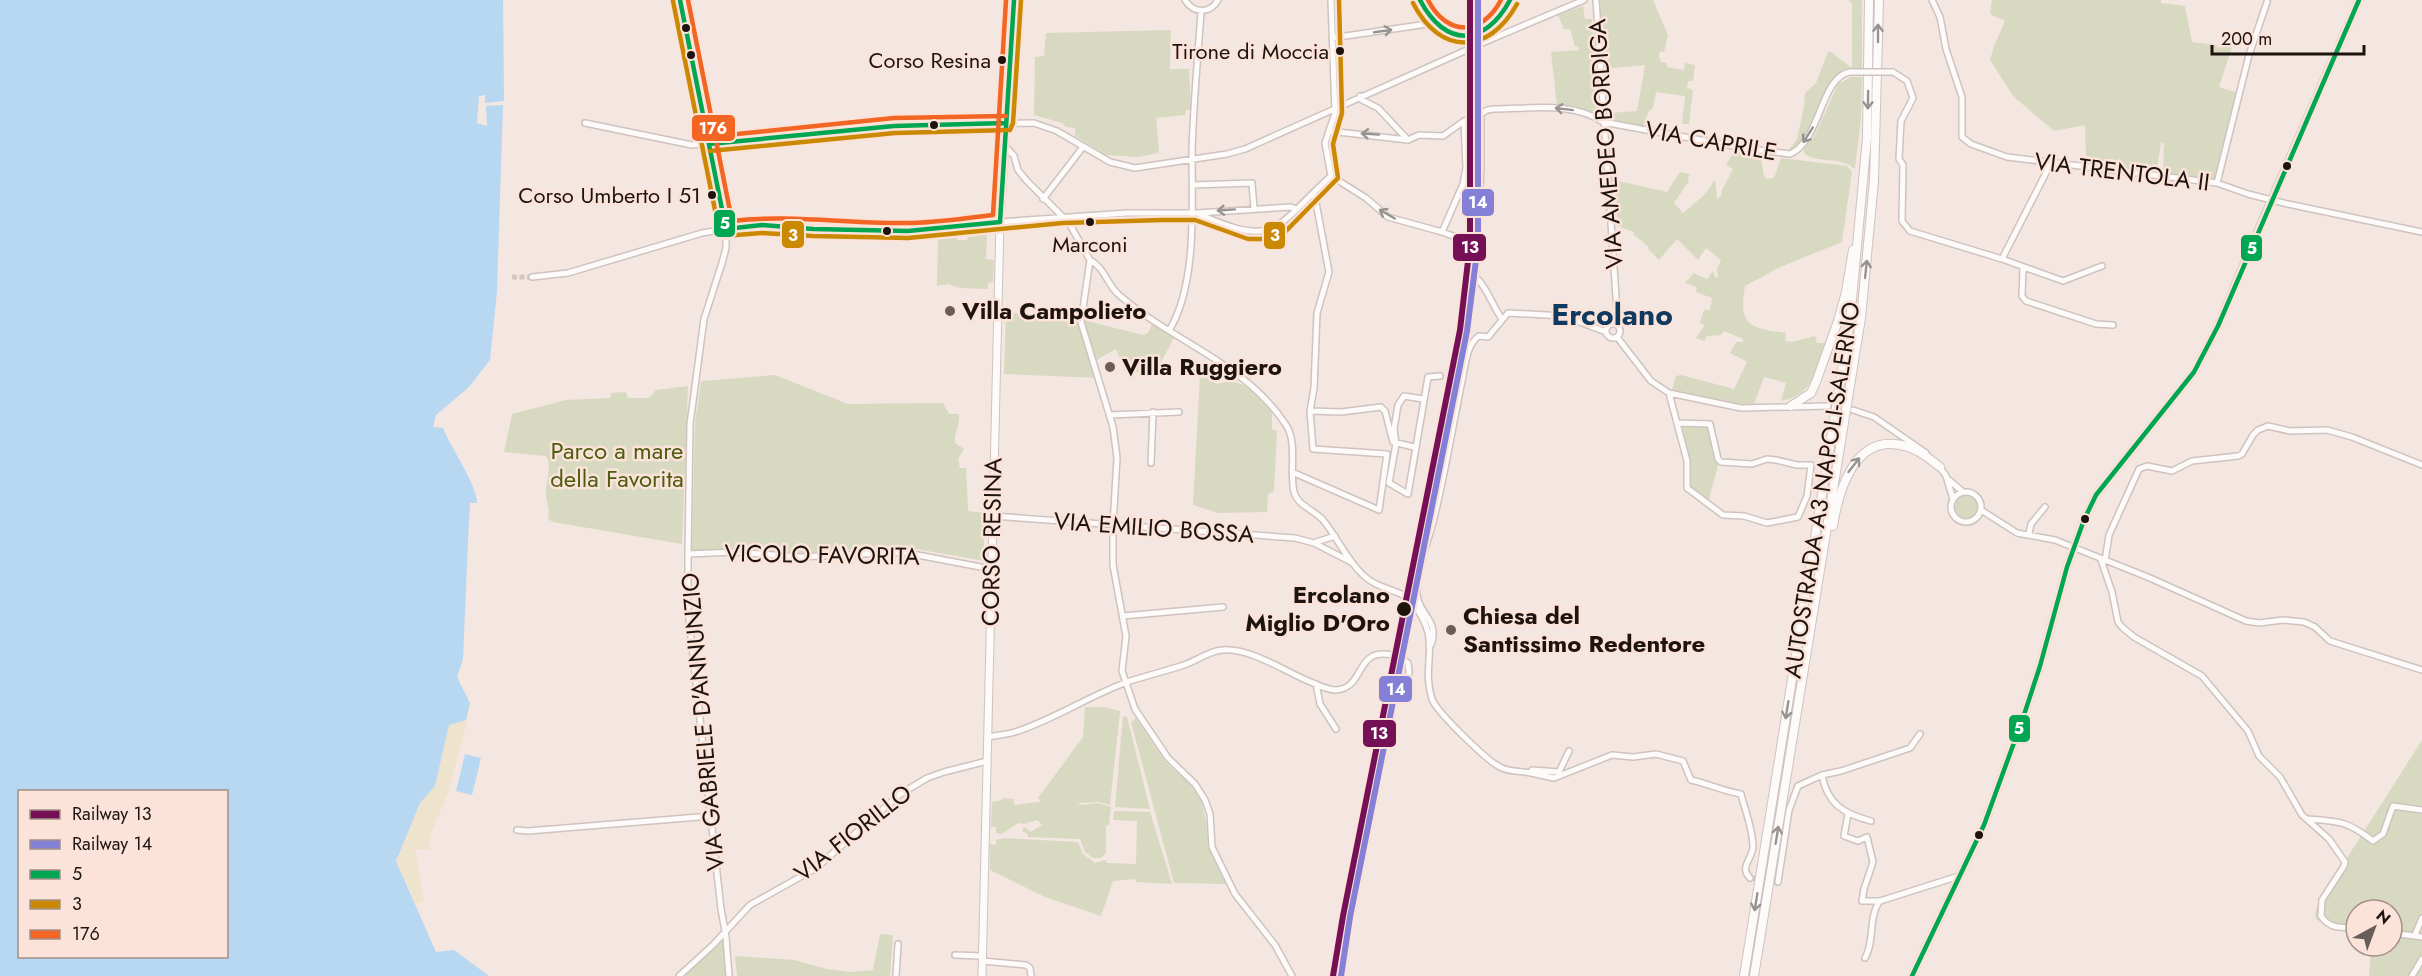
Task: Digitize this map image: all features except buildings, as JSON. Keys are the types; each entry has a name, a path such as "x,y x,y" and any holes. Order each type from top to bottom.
{"highway":[{"name":"AUTOSTRADA A3 NAPOLI-SALERNO","path":"1744,976 1850,321 1864,184 1869,0"},
{"name":"AUTOSTRADA A3 NAPOLI-SALERNO","path":"1754,976 1861,318 1870,239 1877,106 1879,0"},
{"path":"1791,406 1811,393 1838,321 1846,292 1857,213 1864,184"},
{"path":"1819,580 1827,556 1843,484 1850,468 1860,458 1871,450 1895,444 1920,452 1940,467"}],"main road":[{"path":"681,0 726,229 762,225 813,229 908,231 1000,222"},
{"name":"CORSO RESINA","path":"982,976 1000,222 1014,0"},
{"path":"1912,976 1984,825 2023,718 2084,520 2096,495 2194,372 2218,326 2359,0"}],"street":[{"path":"1185,0 1192,8 1201,11 1209,9 1218,0"},
{"path":"1331,0 1334,108 1325,143 1331,176 1366,198 1388,217 1442,232 1464,240 1466,245"},
{"path":"1420,0 1434,23 1451,34 1472,35 1489,28 1500,18 1510,0"},
{"path":"585,123 692,145 938,124 1041,124 1057,130 1110,162 1135,168 1245,149 1360,96 1584,0"},
{"name":"VIA AMEDEO BORDIGA","path":"1596,0 1616,324"},
{"name":"VIA TRENTOLA II","path":"1932,0 1940,17 1946,49 1962,97 1962,137 1965,141 2007,158 2217,183 2248,194 2385,226 2422,232"},
{"path":"2217,183 2249,55 2267,2"},
{"path":"1170,330 1185,292 1190,264 1201,11"},
{"path":"1332,38 1434,23"},
{"name":"VIA CAPRILE","path":"1473,168 1481,114 1487,110 1557,108 1585,113 1604,122 1744,148 1790,154 1797,151 1810,133 1837,78 1850,72 1893,72 1907,81 1913,98 1901,121 1899,159 1903,165 1902,221 1910,231 2002,259"},
{"path":"1360,96 1362,100 1378,108 1408,140"},
{"path":"1329,131 1408,140 1419,135 1443,136 1464,121 1473,168 1475,277 1481,281 1502,319"},
{"path":"1005,146 1014,156 1018,170 1069,224 1090,260 1103,272 1116,292 1149,318 1214,356 1251,382 1289,432 1295,495 1300,503 1321,517 1353,563 1371,581 1403,595"},
{"path":"1043,199 1083,147"},
{"path":"2051,164 2002,259 2063,281 2102,266"},
{"path":"1442,232 1473,168"},
{"path":"1194,213 1250,232 1264,231 1281,225 1331,176"},
{"path":"1192,185 1252,183 1254,209"},
{"path":"1292,472 1379,510 1387,454 1313,449 1310,411 1314,388 1317,313 1329,273 1314,192"},
{"path":"1000,222 1062,216 1194,213 1291,207 1297,209"},
{"path":"532,277 567,273 702,233 726,229"},
{"name":"VIA GABRIELE D'ANNUNZIO","path":"726,229 722,263 704,319 690,424 688,610 729,976"},
{"path":"1090,260 1081,322 1110,415 1117,458 1113,565 1126,636 1122,671 1135,709 1161,749 1195,784 1205,800 1210,814 1212,847 1234,894 1275,945 1292,976"},
{"path":"2023,268 2022,296 2026,301 2096,324 2113,325"},
{"path":"1617,337 1609,337 1606,332 1564,316 1508,313 1488,338 1479,336 1470,346 1435,516 1418,579 1419,602 1433,629 1430,684 1433,701 1478,751 1501,768 1554,778 1612,755 1633,757 1656,754 1683,761 1691,780 1709,783 1723,791 1741,794 1753,844 1745,869 1750,878"},
{"path":"1606,332 1610,325 1616,324 1620,330 1617,337"},
{"path":"1617,337 1651,381 1669,393 1741,408 1828,406"},
{"path":"1423,399 1404,396 1398,405 1394,429 1396,444 1389,483 1408,494 1414,447 1428,377 1440,376"},
{"path":"1669,393 1687,462 1687,488 1723,514 1744,516 1767,523 1798,517 1807,496 1810,465 1797,465 1776,459 1767,459 1752,464 1721,462 1718,459 1710,424 1678,423"},
{"path":"1310,411 1341,412 1381,407 1385,411 1391,439 1396,444 1414,447"},
{"path":"1853,410 1874,417 1931,456 1946,476 1963,492 1975,494 1982,510 1989,517 2018,533 2055,540 2150,578 2246,621 2304,622 2315,627 2330,641 2422,670"},
{"path":"1151,463 1153,412"},
{"path":"1110,415 1179,412"},
{"path":"2344,928 2329,925 2321,916 2322,900 2345,862 2329,839 2295,805 2280,777 2259,756 2248,731 2202,676 2134,637 2118,622 2103,560 2109,535 2139,469 2147,466 2172,471 2192,461 2238,456 2242,454 2258,430 2268,426 2290,431 2327,430 2344,434 2422,465"},
{"path":"1946,476 1953,499 1951,510 1957,520 1968,523 1978,518 1989,517"},
{"path":"1953,499 1963,492"},
{"path":"2029,534 2031,524 2045,507"},
{"path":"1978,518 1982,510"},
{"name":"VIA EMILIO BOSSA","path":"993,516 1295,538 1326,548 1353,563"},
{"path":"1326,548 1333,546 1337,538"},
{"name":"VIA EMILIO BOSSA","path":"1314,543 1337,538"},
{"name":"VICOLO FAVORITA","path":"688,554 735,552 800,557 902,552 991,569"},
{"path":"1412,603 1422,615 1431,645"},
{"path":"1124,616 1223,607"},
{"path":"988,737 1014,732 1126,682 1186,664 1218,650 1234,650 1329,690 1347,688 1373,655 1381,653 1392,656"},
{"path":"1400,657 1408,663 1409,672 1404,699"},
{"path":"1316,684 1320,704 1336,729"},
{"path":"1778,882 1790,810 1798,786 1821,775 1841,771 1910,747 1920,734"},
{"path":"1531,773 1532,770 1559,772 1569,751"},
{"name":"VIA FIORILLO","path":"679,976 750,905 826,860 899,795 936,775 987,761"},
{"path":"1821,775 1826,794 1848,814 1871,821"},
{"path":"2307,819 2341,821 2357,828 2373,840 2383,834 2393,806 2422,810"},
{"path":"1848,814 1844,836 1858,841 1867,837 1873,862 1862,901 1880,901 1959,876"},
{"path":"517,830 711,816"},
{"path":"1865,958 1871,944 1875,907 1880,901"},
{"path":"2415,935 2422,918"},
{"path":"2404,934 2422,937"},
{"path":"896,976 898,944"},
{"path":"955,955 1026,965 1030,968 1031,976"},
{"path":"2412,976 2422,959"}],"green space":[{"path":"1600,0 1653,0 1668,35 1664,52 1660,51 1661,62 1667,63 1667,67 1684,70 1685,63 1695,65 1693,81 1688,81 1687,88 1693,90 1689,124 1682,124 1685,96 1656,92 1653,108 1649,111 1643,127 1611,123 1610,113 1637,111 1645,65 1604,69"},
{"path":"1849,0 1862,0 1862,68 1845,72 1833,81 1825,93 1808,135 1800,145 1788,151 1797,139 1805,93 1816,83 1828,52 1852,68 1852,4"},
{"path":"1992,0 2161,0 2161,3 2185,6 2192,42 2232,47 2219,87 2238,93 2214,182 2163,172 2164,144 2161,142 2157,171 2121,168 2121,161 2109,159 2109,166 2092,166 2090,157 2086,156 2085,125 2054,131 2013,96 1990,60 2005,21 1990,14"},
{"path":"1583,6 1585,19 1592,19 1599,115 1557,106 1551,52 1579,50 1578,46 1575,47 1570,29 1564,29 1558,15"},
{"path":"1171,30 1170,69 1189,69 1191,110 1186,110 1185,115 1156,118 1159,153 1137,157 1106,155 1075,136 1075,128 1034,115 1035,57 1044,56 1046,33"},
{"path":"1851,77 1862,77 1861,118 1855,169 1842,162 1814,158 1804,153 1804,149 1814,137 1838,84"},
{"path":"1735,150 1761,156 1764,176 1767,179 1774,178 1781,158 1847,166 1852,172 1842,242 1778,268 1745,286 1743,310 1749,323 1763,329 1786,333 1785,341 1792,342 1815,336 1817,343 1827,343 1813,380 1801,393 1781,401 1786,383 1764,377 1754,404 1722,403 1672,390 1676,376 1681,375 1734,389 1747,362 1730,353 1736,342 1743,342 1743,339 1724,331 1721,335 1707,336 1704,341 1696,338 1705,325 1700,323 1704,310 1710,310 1712,298 1696,292 1697,287 1685,283 1694,273 1707,279 1713,271 1715,277 1718,277 1717,269 1721,260 1706,248 1698,260 1677,239 1659,260 1648,249 1649,247 1633,234 1634,232 1618,226 1614,180 1667,192 1680,172 1690,174 1689,181 1674,203 1683,213 1704,195 1715,180 1717,199 1722,194 1733,169 1726,165"},
{"path":"979,233 987,235 986,259 994,260 993,282 988,283 988,289 961,288 948,284 937,286 938,235 957,236 957,240 967,240 968,237 977,236"},
{"path":"1006,313 1078,314 1082,332 1099,378 1004,374"},
{"name":"Villa Ruggiero","path":"1083,320 1143,335 1148,333 1154,320 1176,334 1161,362 1162,372 1125,372 1116,349 1095,361"},
{"path":"1200,374 1217,384 1234,382 1242,384 1255,392 1272,411 1272,429 1277,431 1274,491 1268,494 1267,512 1218,513 1193,505"},
{"path":"775,375 848,404 943,403 949,414 959,414 955,443 964,449 958,459 960,468 966,468 968,511 986,513 986,517 982,517 985,561 898,546 800,553 692,550 695,423 701,381"},
{"name":"Parco a mare della Favorita","path":"688,386 682,544 553,522 548,519 546,490 549,465 546,456 504,452 512,414 566,400 610,398 611,393 626,392 628,398 649,398 656,390"},
{"path":"1682,425 1708,427 1719,462 1708,502 1689,488 1690,469"},
{"path":"1966,495 1975,498 1978,507 1975,516 1966,519 1957,516 1954,507 1957,498"},
{"path":"1085,707 1104,707 1120,711 1110,805 1098,802 1077,803 1082,805 1097,803 1111,807 1109,825 1106,826 1106,853 1101,858 1093,858 1085,852 1080,839 1028,837 1028,834 1022,831 1024,827 1030,832 1042,825 1037,820 1024,824 1018,823 1002,834 996,833 996,827 991,827 992,802 1003,798 1014,799 1014,805 1041,801 1038,798 1083,737"},
{"path":"1123,716 1127,717 1150,809 1115,807"},
{"path":"1136,718 1166,763 1186,780 1201,799 1208,847 1226,884 1174,883 1131,722"},
{"path":"2422,740 2422,976 2369,976 2370,958 2404,958 2404,898 2344,898 2344,926 2323,923 2316,919 2315,914 2319,902"},
{"path":"1114,811 1150,812 1172,884 1136,882 1135,879 1113,881 1101,916 1045,897 990,870 990,844 996,845 996,840 1004,838 1078,842 1083,854 1095,863 1105,860 1107,863 1136,864 1137,821 1113,820"},
{"path":"725,931 726,976 678,976"},
{"path":"880,934 893,935 890,976 737,976 735,956 794,960 827,969 851,972 873,970"}],"sand":[{"path":"466,720 449,790 431,833 429,850 415,849 424,902 416,904 396,861 397,855 420,803 435,786 449,725"}],"water":[{"path":"0,0 503,0 504,101 485,103 485,95 479,96 477,123 487,126 486,106 503,105 497,291 490,360 469,387 436,415 433,427 443,428 476,495 477,503 470,503 463,659 457,677 470,703 466,720 449,725 435,786 420,803 396,861 436,952 454,950 489,976 0,976"},
{"path":"465,754 481,758 472,795 456,791"}],"tunnel":[{"path":"1469,168 1476,168"},
{"path":"512,277 532,277"},
{"path":"1403,595 1412,603"},
{"path":"1750,878 1778,882"}],"rail line":[{"name":"13","path":"1333,976 1460,330 1470,244 1470,0"},
{"name":"14","path":"1341,976 1350,917 1467,331 1478,244 1478,0"}],"transit line":[{"name":"5","path":"680,0 726,229 762,225 813,229 908,231 1000,222 1014,0"},
{"name":"176","path":"688,0 732,221 775,218 884,223 939,221 993,215 1006,0"},
{"name":"3","path":"710,151 895,133 1010,130 1013,123 1021,0"},
{"name":"3","path":"673,1 719,230 723,236 762,233 908,238 1063,223 1195,220 1248,239 1265,239 1286,231 1338,178 1333,144 1342,113 1339,0"},
{"name":"5","path":"1420,0 1430,16 1441,27 1465,36 1489,27 1510,0"},
{"name":"176","path":"1428,0 1445,21 1454,26 1464,27 1475,26 1484,20 1501,0"},
{"name":"5","path":"1912,976 1984,825 2023,718 2067,567 2084,520 2096,495 2194,372 2218,326 2359,0"},
{"name":"3","path":"1413,3 1424,20 1437,33 1450,40 1465,42 1479,40 1493,33 1506,21 1517,4"},
{"name":"176","path":"708,137 894,118 1006,116"},
{"name":"5","path":"709,144 894,126 1006,123"}],"place":[{"name":"Tirone di Moccia","path":"1340,51"},
{"name":"Corso Resina","path":"1002,60"},
{"name":"Corso Umberto I 51","path":"712,195"},
{"name":"Marconi","path":"1090,222"},
{"name":"Villa Campolieto","path":"950,311"},
{"name":"Villa Ruggiero","path":"1110,367"},
{"name":"Ercolano Miglio D'Oro","path":"1404,609"},
{"name":"Chiesa del Santissimo Redentore","path":"1451,630"}],"district":[{"name":"Ercolano","path":"1612,315"}]}
